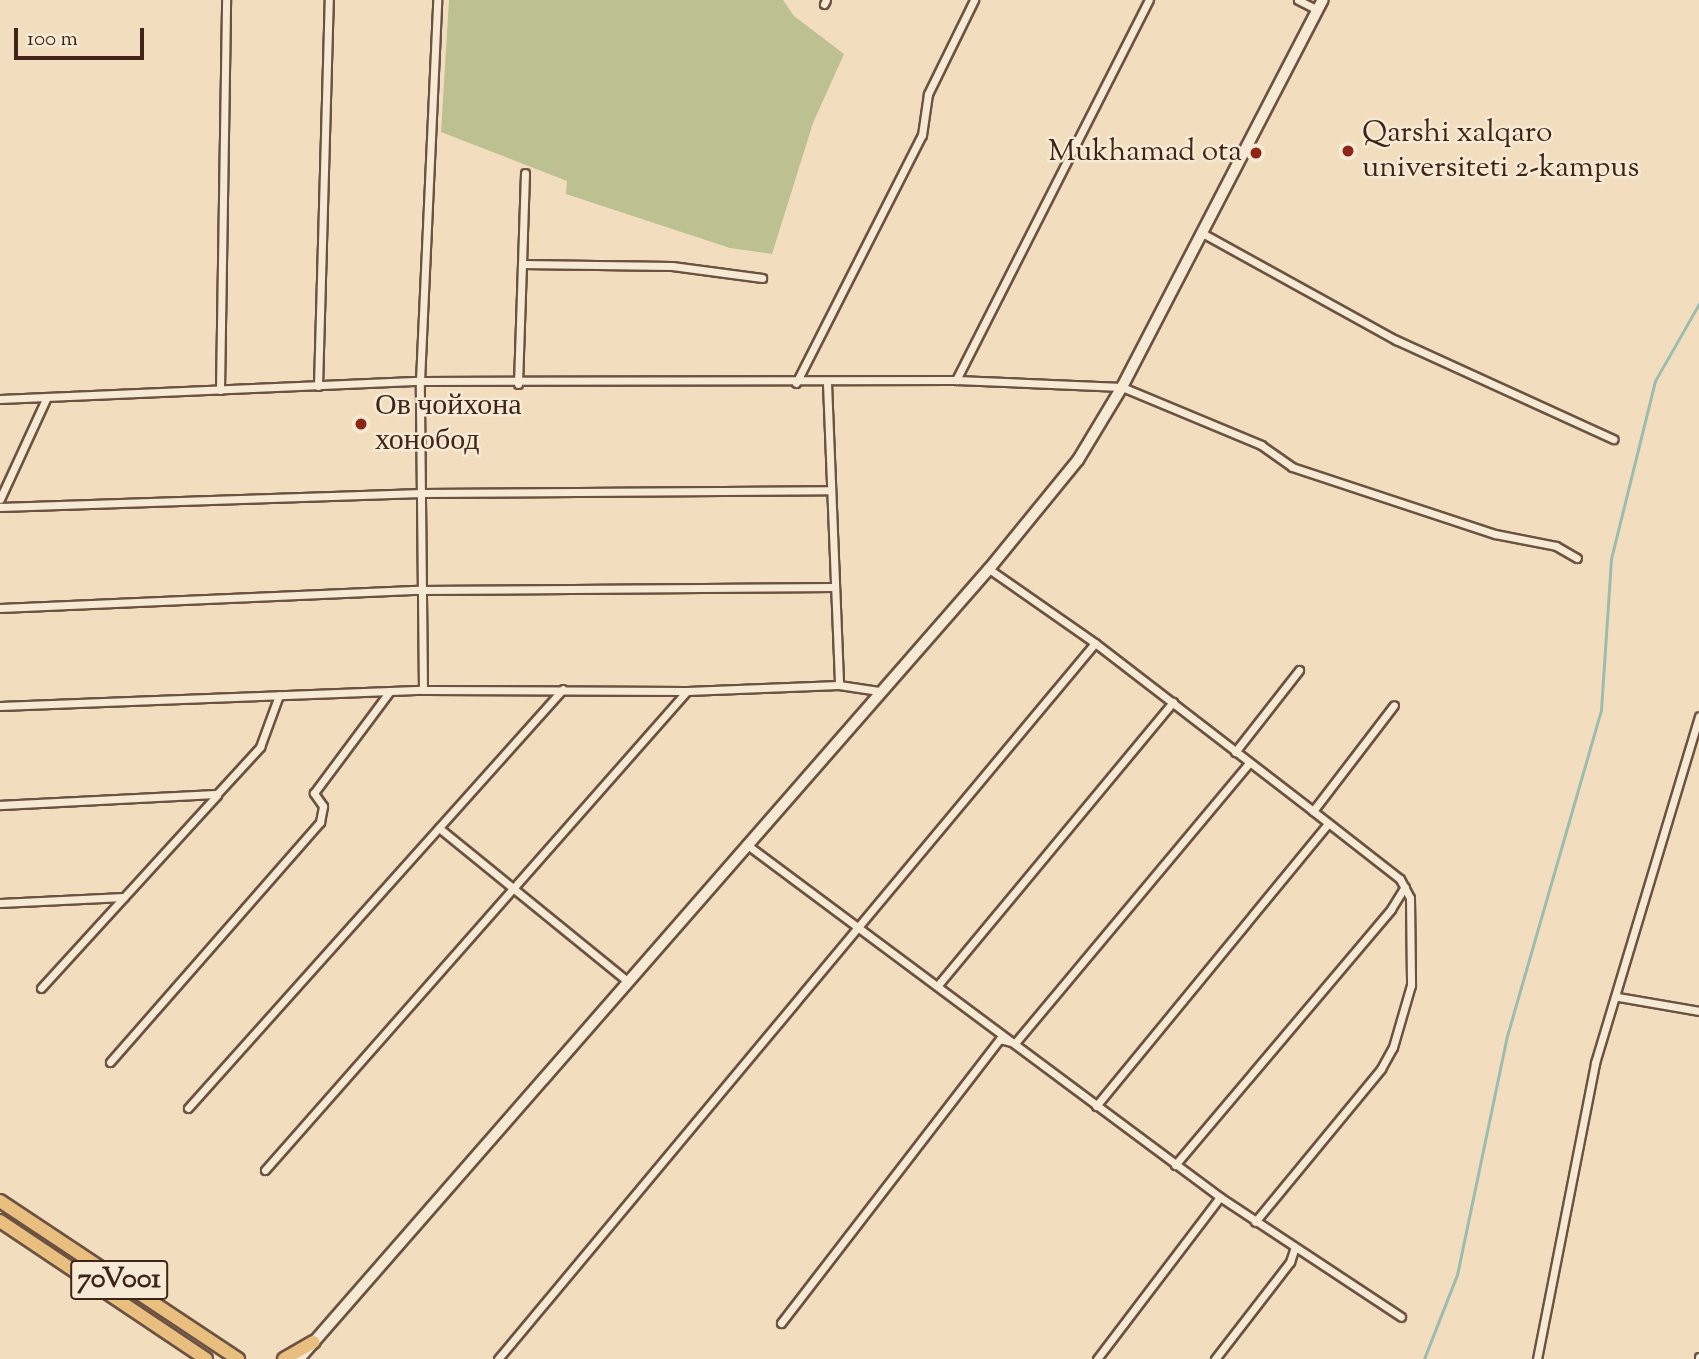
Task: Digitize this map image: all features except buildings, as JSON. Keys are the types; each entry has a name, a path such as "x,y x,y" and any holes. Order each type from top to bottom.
{"highway":[{"name":"70V001","path":"0,1200 238,1359"},
{"name":"70V001","path":"0,1221 206,1359"},
{"path":"284,1359 313,1342"},
{"path":"306,1359 313,1342"},
{"path":"218,1345 252,1359"}],"main road":[{"path":"299,1359 745,843 989,569 1078,460 1122,387 1320,5"}],"street":[{"path":"220,390 226,0"},
{"path":"318,387 330,0"},
{"path":"423,690 419,590 422,493 420,381 437,0"},
{"path":"796,383 922,135 928,94 974,0"},
{"path":"957,380 1149,0"},
{"path":"1298,0 1320,5"},
{"path":"518,384 525,173"},
{"path":"1202,233 1396,340 1613,439"},
{"path":"522,264 672,266 762,278"},
{"path":"0,399 420,381 518,384 957,380 1122,387 1261,445 1292,467 1495,534 1556,546 1577,558"},
{"path":"827,383 839,685"},
{"path":"0,499 47,397"},
{"path":"0,507 422,493 830,490"},
{"path":"989,569 1095,643 1173,702 1405,887 1413,937 1411,985 1393,1047 1381,1069 1255,1222"},
{"path":"0,608 419,590 834,587"},
{"path":"498,1359 857,925 1095,643"},
{"path":"1235,752 1299,670"},
{"path":"0,706 423,690 687,691 839,685 879,691"},
{"path":"188,1108 563,689"},
{"path":"110,1062 320,821 323,806 314,793 390,691"},
{"path":"265,1170 516,890 687,691"},
{"path":"41,988 260,747 279,695"},
{"path":"938,985 1173,702"},
{"path":"1313,811 1394,705"},
{"path":"1537,1359 1595,1063 1618,997 1699,716"},
{"path":"1015,1043 1249,763"},
{"path":"0,805 217,794"},
{"path":"1096,1106 1328,824"},
{"path":"439,828 626,980"},
{"path":"745,843 1175,1165 1294,1250 1401,1317"},
{"path":"1175,1165 1391,909 1405,887"},
{"path":"0,903 124,897"},
{"path":"1618,997 1699,1011"},
{"path":"781,1323 1000,1039 1015,1043"},
{"path":"1097,1359 1220,1197"},
{"path":"1214,1359 1290,1262 1294,1250"}],"green space":[{"path":"449,0 783,0 794,16 844,54 813,123 772,254 730,248 566,194 567,181 441,132"}],"waterway":[{"path":"1424,1359 1457,1275 1507,1036 1601,710 1611,559 1655,381 1699,304"}],"place":[{"name":"Qarshi xalqaro universiteti 2-kampus","path":"1348,151"},
{"name":"Mukhamad ota","path":"1256,153"},
{"name":"Ов чойхона хонобод","path":"361,424"}]}
